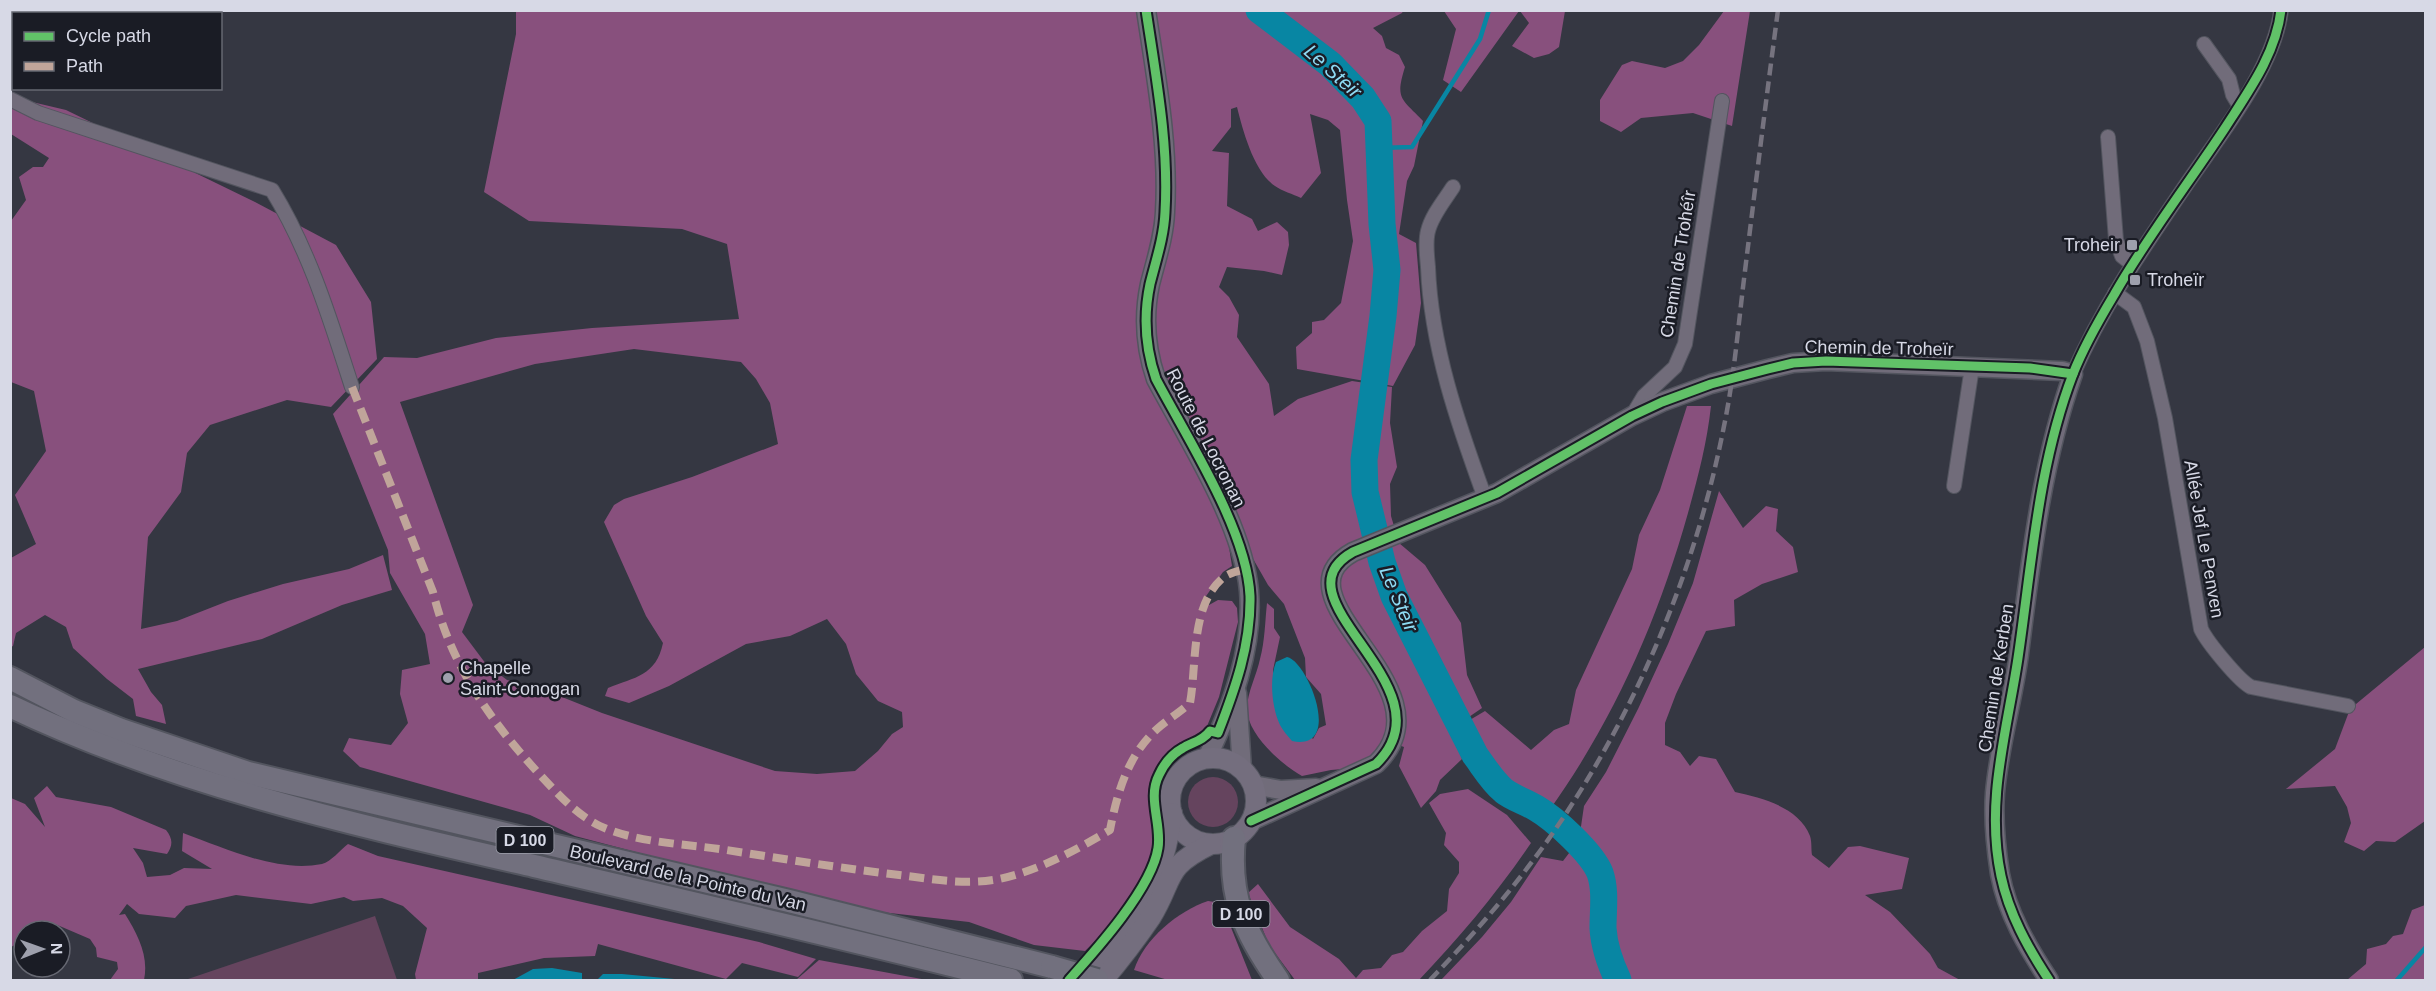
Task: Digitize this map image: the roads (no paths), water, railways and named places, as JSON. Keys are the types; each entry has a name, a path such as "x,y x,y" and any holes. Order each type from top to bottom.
{"highway":[{"name":"Boulevard de la Pointe du Van","path":"10,678 74,711 121,730 248,773 789,901 1052,967 1097,981"},
{"name":"Boulevard de la Pointe du Van","path":"10,706 104,748 234,791 452,847 846,939 1011,981"},
{"name":"D 100","path":"1234,838 1232,880 1238,905 1254,943 1278,981"}],"main road":[{"path":"1082,981 1122,931 1139,906 1159,868 1172,813 1171,791 1176,779 1184,769 1195,762 1207,758 1226,759 1247,777 1256,803 1251,821 1234,838 1211,844 1192,853 1173,870 1152,914 1103,981"},
{"path":"1172,813 1179,828 1188,836 1199,842 1211,844"}],"street":[{"name":"Route de Locronan","path":"1146,10 1158,97 1165,181 1164,230 1147,305 1146,341 1156,379 1232,526 1246,569 1250,593 1249,618 1237,687 1207,758"},
{"path":"2073,374 2083,351 2132,264 2253,84 2270,51 2281,10"},
{"path":"2204,44 2229,79 2233,95 2239,105"},
{"path":"10,99 38,113 272,190 291,222 312,267 352,387"},
{"name":"Chemin de Trohéîr","path":"1632,416 1644,396 1675,367 1685,344 1722,101"},
{"path":"2109,136 2116,240 2122,256 2132,264"},
{"path":"1453,187 1436,212 1428,231 1426,242 1428,286 1445,376 1485,498"},
{"name":"Allée Jef Le Penven","path":"2115,293 2134,307 2147,341 2165,418 2199,617 2206,640 2240,681 2251,687 2348,706"},
{"name":"Chemin de Troheïr","path":"1251,821 1376,765 1391,747 1396,727 1395,710 1383,678 1339,612 1332,596 1330,578 1333,568 1342,558 1353,552 1485,498 1555,462 1632,416 1662,402 1711,384 1793,363 1826,361 2030,368 2073,374"},
{"name":"Chemin de Troheïr","path":"1954,486 1972,367"},
{"name":"Chemin de Kerben","path":"2049,981 2022,936 2005,894 1997,850 1995,800 2019,655 2039,504 2060,414 2073,374"},
{"name":"Route de Locronan","path":"1237,687 1247,777"},
{"name":"Chemin de Troheïr","path":"1247,777 1291,790 1327,787"}],"water":[{"path":"1287,657 1295,662 1304,673 1317,705 1319,720 1316,733 1308,741 1292,741 1281,727 1275,710 1272,694 1274,669 1276,662"},
{"path":"552,968 582,973 582,980 513,980 533,969"},
{"path":"603,974 622,974 685,980 597,980"}],"waterway":[{"name":"Le Steir","path":"1259,10 1330,64 1363,98 1378,121 1382,224 1387,270 1364,460 1365,492 1382,562 1394,596 1475,755 1488,774 1504,791 1544,813 1562,828 1596,865 1603,886 1605,942 1618,980"},
{"name":"Le Steir","path":"1379,148 1412,147 1480,39 1489,10"},
{"path":"2397,980 2426,947"}],"railway":[{"path":"1430,980 1515,883 1561,821 1590,776 1640,681 1681,581 1712,478 1727,408 1736,353 1778,10"}],"place":[{"name":"Troheir","path":"2132,245"},
{"name":"Troheïr","path":"2135,280"},
{"name":"Chapelle Saint-Conogan","path":"448,678"}]}
